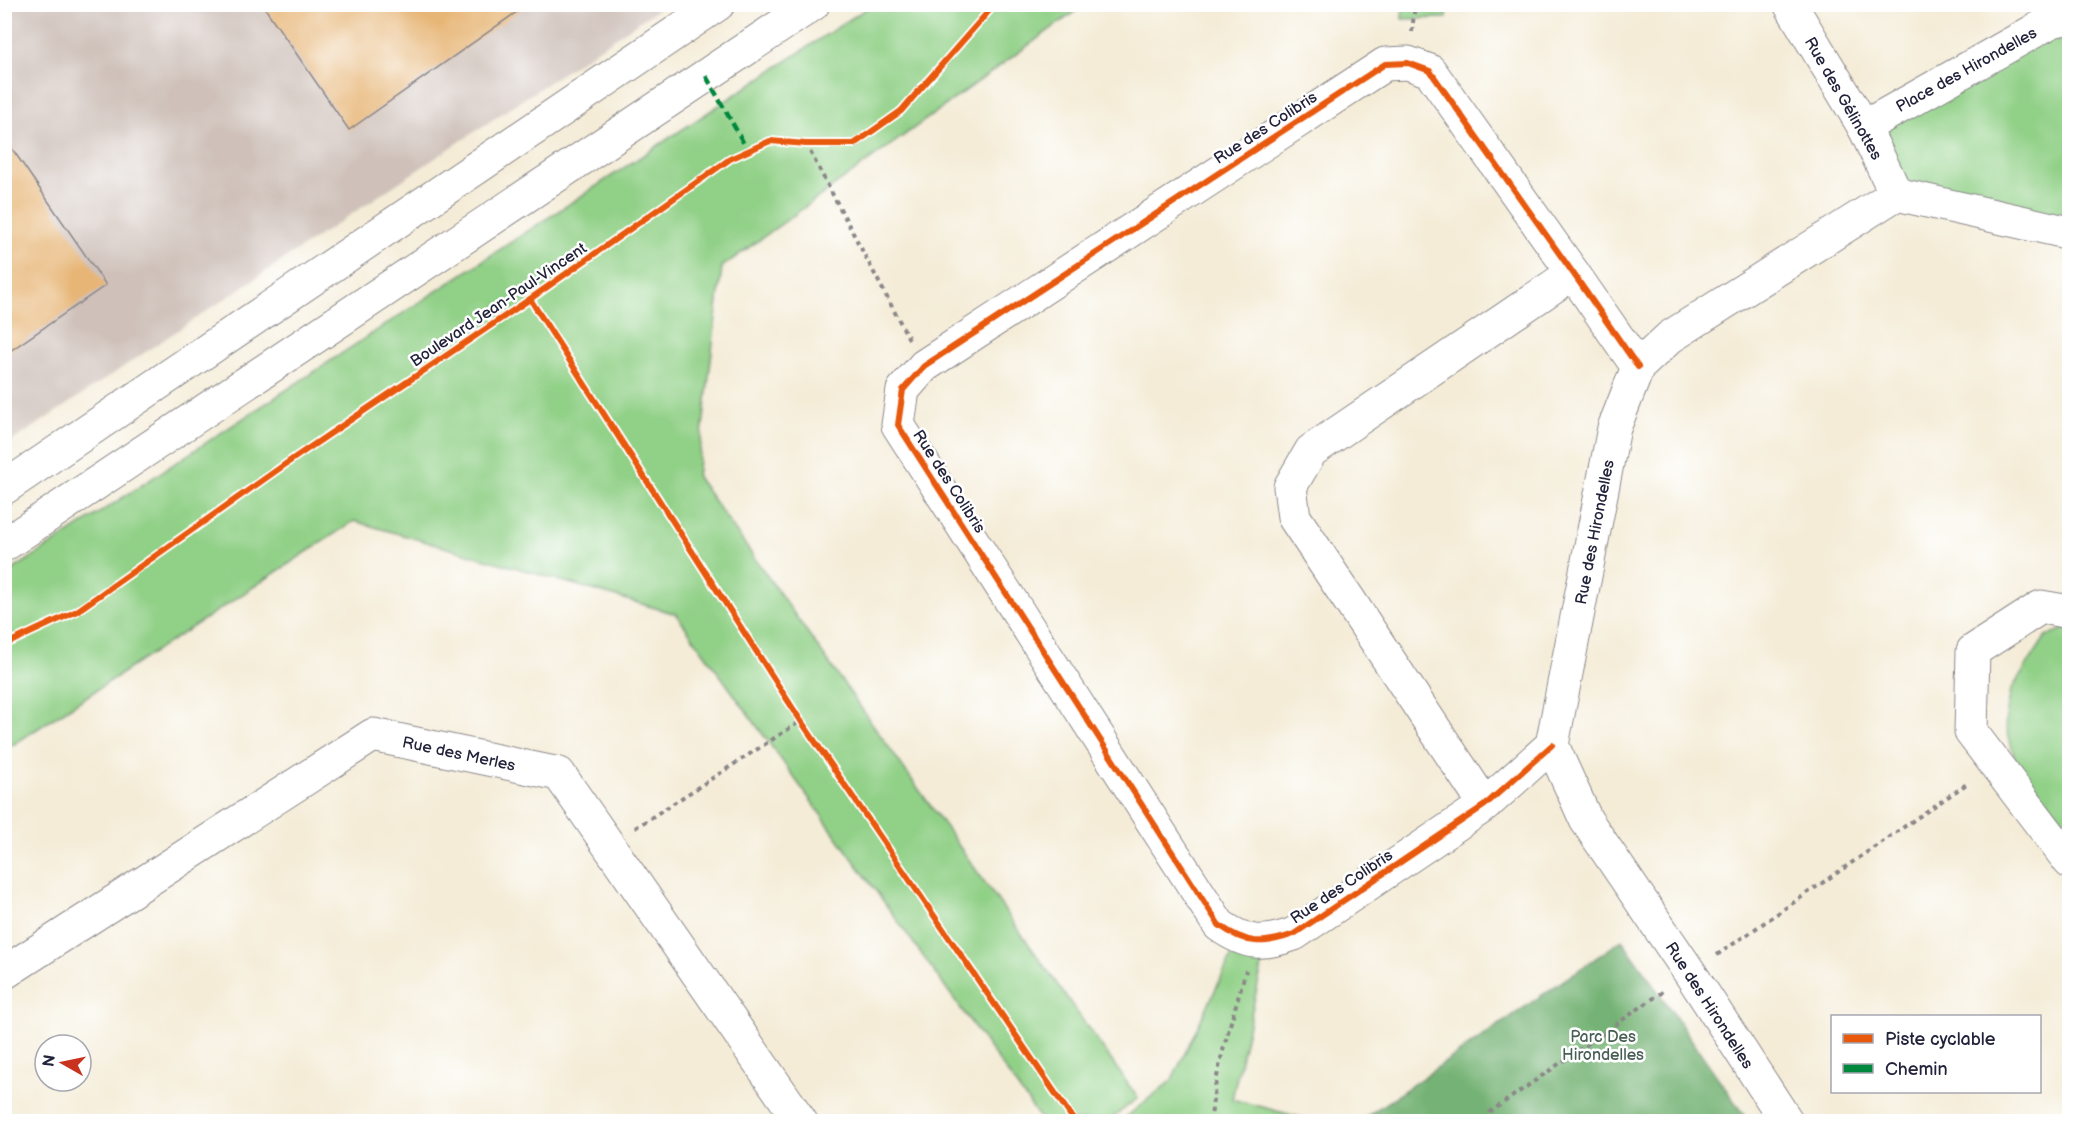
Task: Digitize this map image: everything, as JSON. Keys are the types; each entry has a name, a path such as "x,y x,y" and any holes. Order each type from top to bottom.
{"street":[{"path":"4,488 718,4"},
{"path":"4,545 813,4"},
{"name":"Rue des Gélinottes","path":"1790,4 1864,127 1896,194"},
{"name":"Place des Hirondelles","path":"1864,127 2052,21 2070,17"},
{"path":"676,33 706,76"},
{"name":"Rue des Colibris","path":"1552,745 1485,805 1294,933 1274,941 1253,943 1229,933 1219,926 898,425 903,390 924,366 1385,64 1408,63 1430,71 1638,367"},
{"path":"1896,194 2070,233"},
{"name":"Rue des Hirondelles","path":"1787,1122 1690,973 1586,820 1552,745 1614,428 1638,367 1670,337 1896,194"},
{"path":"1485,805 1294,517 1290,487 1311,451 1573,273"},
{"path":"272,306 293,352"},
{"path":"2070,612 2041,607 1973,651 1971,732 2070,862"},
{"name":"Rue des Merles","path":"4,973 373,735 559,774 801,1122"}],"path":[{"path":"797,143 818,144"},
{"path":"806,144 924,366"},
{"path":"795,711 808,731"},
{"path":"609,845 801,721"},
{"path":"1488,1122 1490,1112 1995,765"},
{"path":"1211,1122 1223,1053 1253,943"}],"shaded area":[{"path":"5,5 664,5 5,446"}],"green space":[{"path":"873,4 1084,5 722,267 697,477 1138,1098 1108,1121 1042,1121 676,614 354,521 5,750 5,575"},
{"path":"1403,5 1448,5 1447,18 1402,19"},
{"path":"2069,17 2069,233 1896,194 1864,127"},
{"path":"2069,627 2069,831 2016,763 2005,722 2011,690 2046,636"},
{"name":"Parc Des Hirondelles","path":"1622,940 1748,1121 1360,1121"},
{"path":"1232,955 1263,962 1232,1099 1314,1121 1121,1121 1172,1080"}],"building":[{"path":"262,4 528,4 349,130"},
{"path":"4,137 106,285 4,355"}],"marked path":[{"path":"706,76 748,151"},
{"path":"4,627 13,641"}],"cycle path":[{"name":"Boulevard Jean-Paul-Vincent","path":"4,645 77,611 297,456 530,299 730,159 770,141 854,144 901,111 995,4"},
{"path":"1552,745 1485,805 1294,934 1273,940 1255,941 1229,932 1219,925 898,425 903,390 924,366 1385,64 1408,63 1430,71 1638,367"},
{"name":"Boulevard Jean-Paul-Vincent","path":"530,299 801,721 1075,1122"}]}
